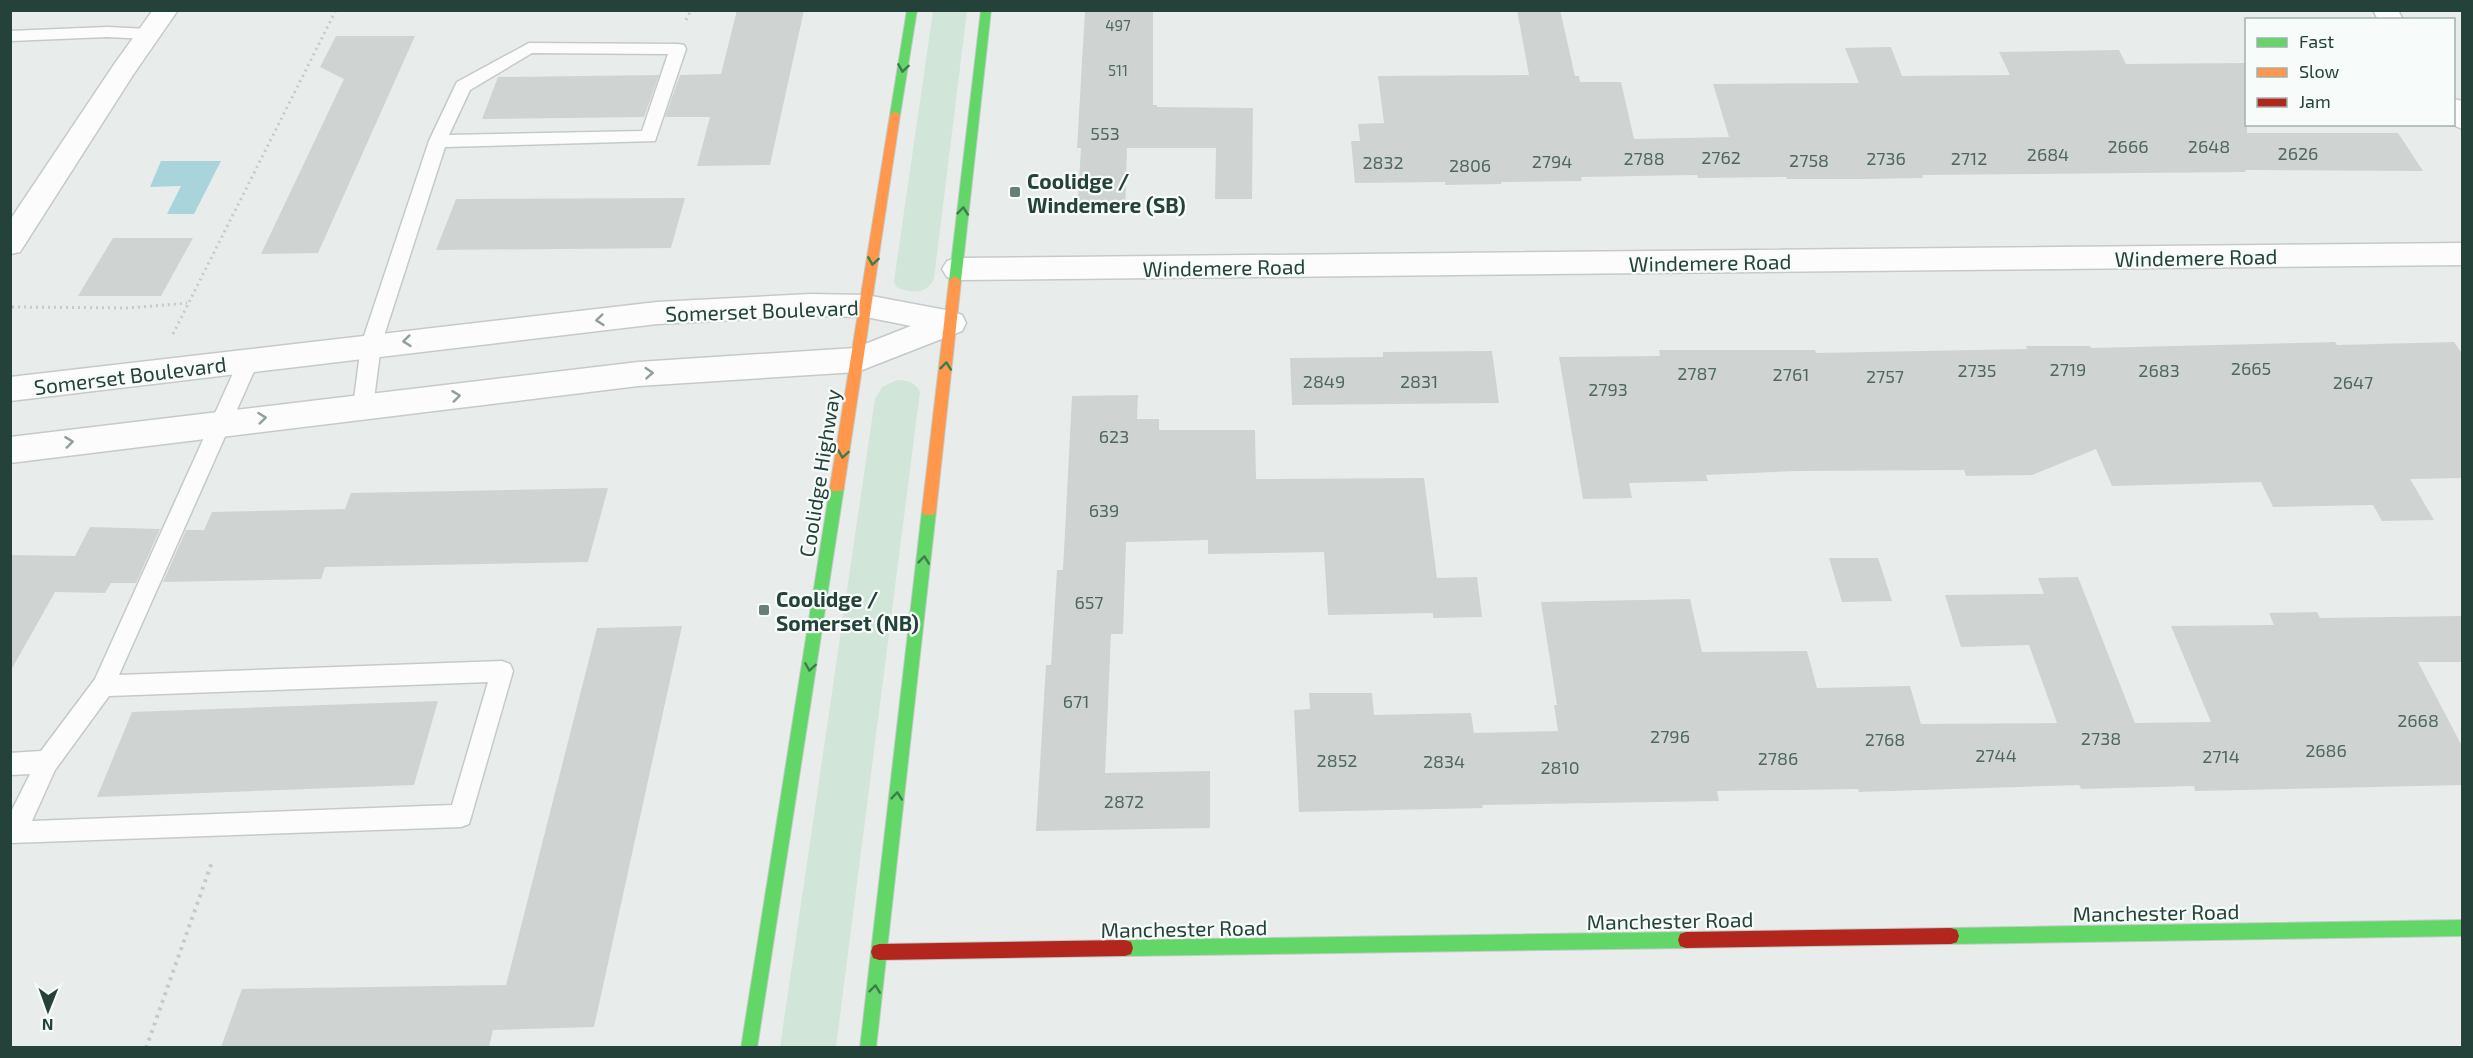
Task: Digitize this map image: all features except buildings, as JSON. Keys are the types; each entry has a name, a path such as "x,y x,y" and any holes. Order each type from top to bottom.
{"main road":[{"name":"Coolidge Highway","path":"749,1047 912,10"},
{"path":"868,1047 986,10"},
{"name":"Manchester Road","path":"879,952 2463,928"}],"street":[{"path":"10,244 166,10"},
{"name":"Windemere Road","path":"957,269 2463,254"},
{"name":"Somerset Boulevard","path":"10,389 657,313 810,305 866,306 951,323"},
{"path":"10,450 638,374 857,360 951,323"}],"lane":[{"path":"10,36 106,32 148,34"},
{"path":"363,407 371,345 438,141 463,86 529,48 678,49 649,137 438,141"},
{"name":"Somerset Boulevard","path":"225,825 14,832 47,762 103,686 249,360"},
{"path":"103,686 502,670 461,816 225,825"},
{"path":"10,764 47,762"}],"path":[{"path":"169,343 187,303 336,10"},
{"path":"12,307 129,308 187,303"},
{"path":"146,1047 225,825"}],"green space":[{"path":"933,11 967,11 934,279 927,288 907,291 896,287 894,281"},
{"path":"897,380 908,381 920,392 836,1047 780,1047 875,399 882,387"}],"water":[{"path":"161,161 221,161 194,214 167,214 181,186 150,187"}],"traffic: fast":[{"path":"895,115 912,10"},
{"path":"955,281 986,10"},
{"path":"749,1048 837,487"},
{"path":"868,1048 929,511"},
{"path":"1951,936 2462,928"},
{"path":"1125,948 1686,940"}],"traffic: slow":[{"path":"837,487 895,115"},
{"path":"929,511 955,281"}],"traffic: jam":[{"path":"1686,940 1951,936"},
{"path":"879,952 1125,948"}],"place":[{"name":"Coolidge / Windemere (SB)","path":"1015,192"},
{"name":"Coolidge / Somerset (NB)","path":"764,610"}]}
